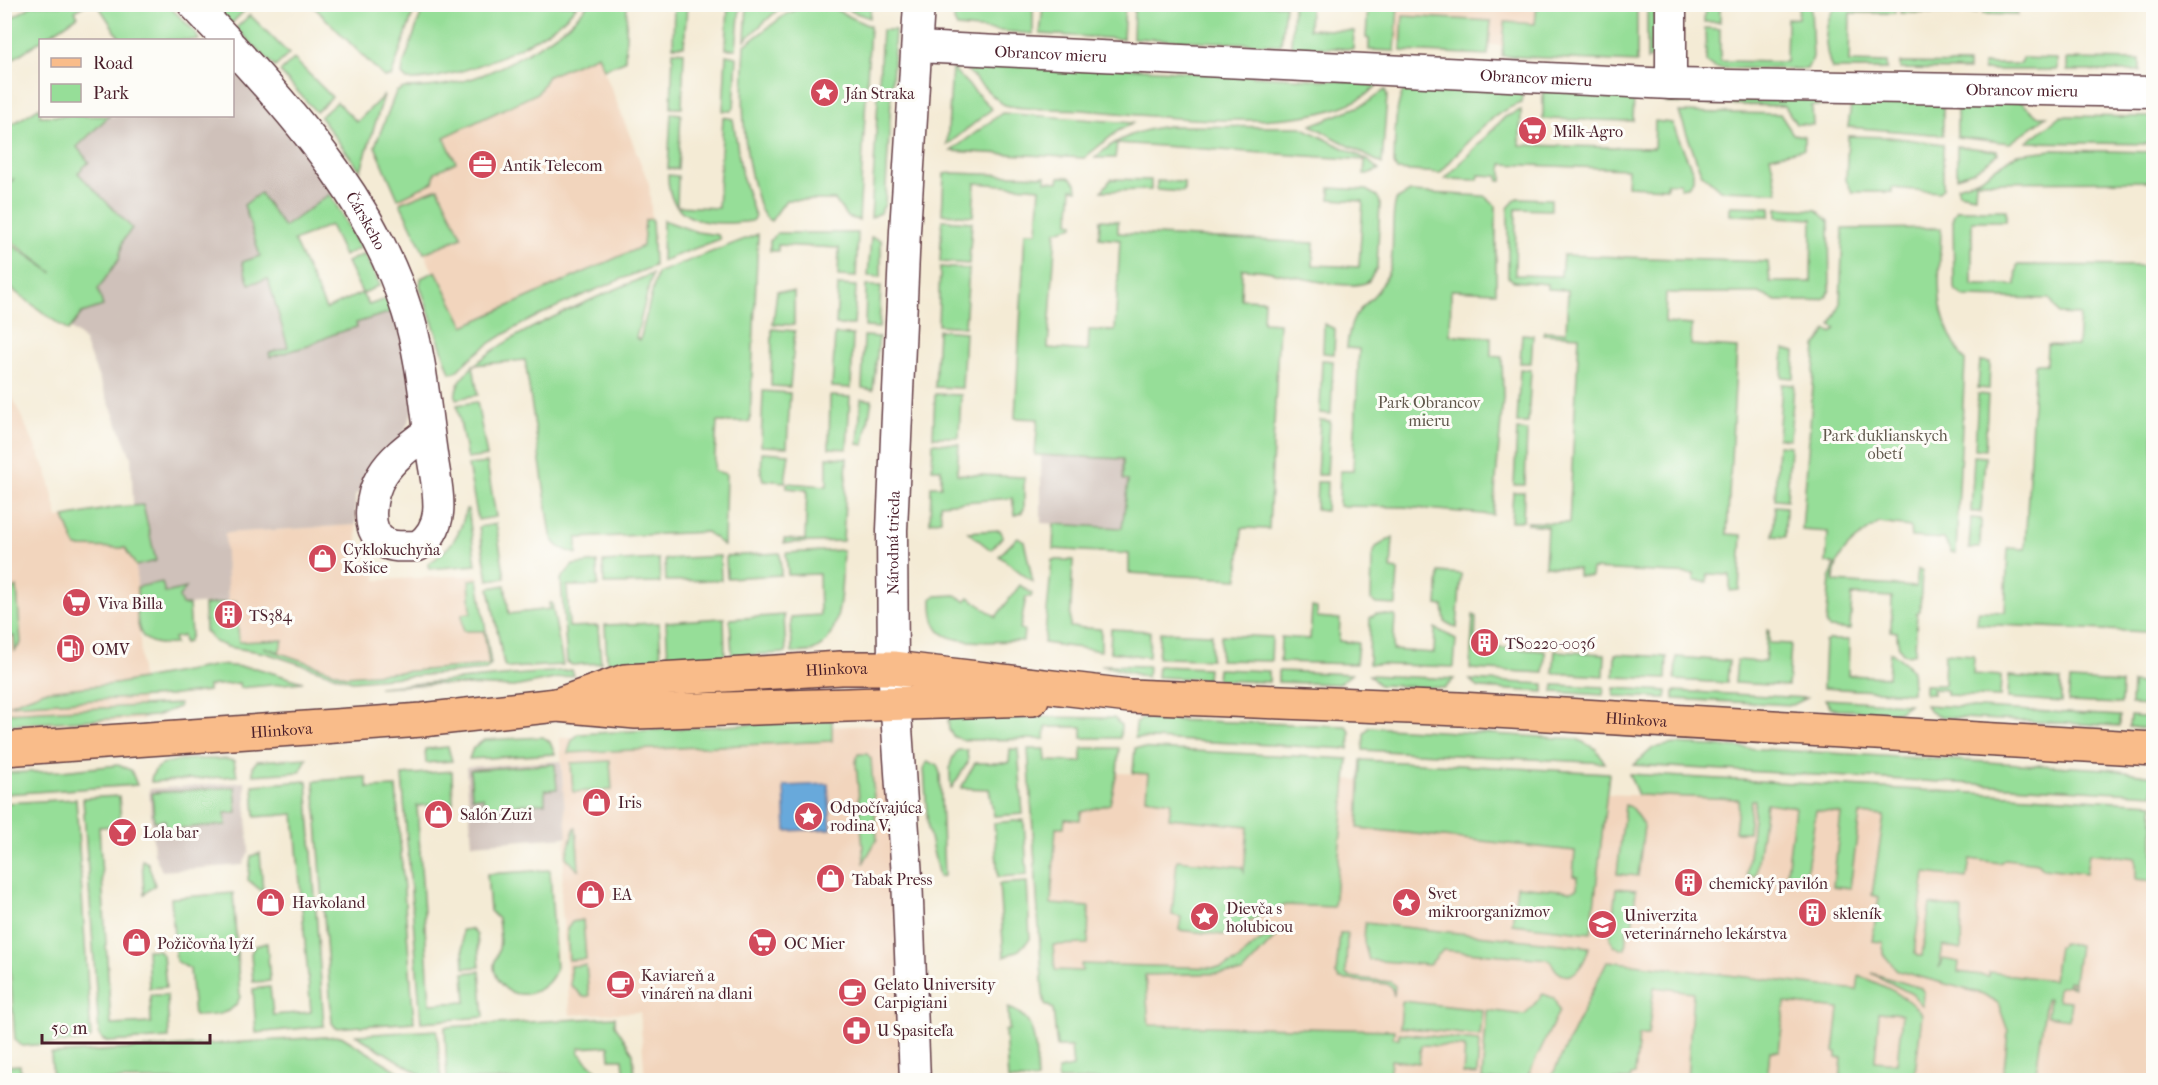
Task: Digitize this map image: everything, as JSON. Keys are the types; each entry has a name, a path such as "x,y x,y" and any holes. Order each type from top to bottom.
{"main road":[{"name":"Hlinkova","path":"557,705 625,681 841,668 894,668 952,673 1117,695"},
{"name":"Hlinkova","path":"4,749 442,718 557,705 636,712 1117,695 1437,708 2154,749"}],"street":[{"path":"193,4 226,39"},
{"name":"Národná trieda","path":"915,1080 894,668 892,530 919,4"},
{"path":"1671,4 1671,84"},
{"name":"Obrancov mieru","path":"917,47 1671,84 2154,92"},
{"name":"Čárskeho","path":"234,49 328,160 347,186 382,248 408,312 418,353 429,431"}],"shaded area":[{"path":"1375,5 1622,5 1622,52 1374,39"},
{"path":"598,55 649,184 654,245 462,333 376,151"},
{"path":"234,71 257,95 324,176 333,192 258,246 288,348 270,353 270,356 308,346 357,327 356,323 398,309 416,403 404,432 374,480 355,495 356,525 225,533 228,602 138,608 131,457 83,339 70,328 119,259 123,241 132,228 78,173 77,148 108,117 234,117"},
{"path":"4,379 47,472 58,518 135,506 143,720 5,730"},
{"path":"1041,455 1123,459 1123,480 1128,480 1122,528 1041,523"},
{"path":"356,525 360,563 376,562 376,580 477,575 489,665 346,676 264,650 261,641 238,642 236,602 228,602 224,533"},
{"path":"898,724 918,1080 645,1080 640,1012 570,1015 561,896 566,838 560,738"},
{"path":"561,761 567,837 472,844 466,767"},
{"name":"Univerzita veterinárneho lekárstva","path":"1043,771 1347,779 1605,794 1865,804 2153,829 2153,1080 1154,1080 1145,975 1055,970 1050,904 1057,829"},
{"path":"245,782 249,851 243,865 162,871 154,854 149,789"}],"green space":[{"path":"424,4 577,5 546,33 500,57 450,74 407,80 402,75 403,66"},
{"path":"588,4 627,5 625,61 604,69 598,55 548,76 538,93 444,137 456,162 435,172 433,182 398,199 375,146 396,92 404,88 459,82 492,71 547,40 578,16"},
{"path":"747,4 783,5 745,40"},
{"path":"808,4 825,6 870,26 859,220 847,217 835,200 786,200 771,221 761,209 751,175 744,120 745,45 785,15"},
{"path":"955,4 1033,5 1033,34 957,27 954,21"},
{"path":"1179,4 1285,5 1281,45 1133,38 1134,6 1178,8"},
{"path":"33,5 85,5 75,11 78,16 43,39 39,39 39,42 10,61 5,54 5,22"},
{"path":"98,5 168,5 194,31 198,39 120,39"},
{"path":"212,5 240,5 245,10 231,24"},
{"path":"312,5 416,5 391,77 384,77"},
{"path":"674,5 687,5 684,46 673,46"},
{"path":"728,5 740,5 736,49 726,49"},
{"path":"841,5 871,5 870,18 853,12"},
{"path":"1043,5 1125,5 1123,39 1040,34"},
{"path":"1293,5 1310,5 1309,29 1354,31 1353,49 1291,46"},
{"path":"1368,5 1398,5 1395,51 1369,50 1369,39 1366,38"},
{"path":"1537,5 1637,5 1637,62 1502,56 1505,22 1535,24"},
{"path":"1647,5 1655,5 1655,45 1658,46 1656,54 1647,60"},
{"path":"1705,5 1720,5 1720,22 1704,22"},
{"path":"1799,5 1810,5 1811,7 1813,57 1807,69 1715,68 1706,62 1705,28 1720,29 1720,61 1786,62 1787,19 1798,18"},
{"path":"1837,5 1895,5 1895,13 1850,13 1849,62 1887,63 1887,69 1832,69 1827,53 1826,36 1829,19"},
{"path":"1900,5 1977,5 1977,13 1900,13"},
{"path":"1983,5 2019,5 2017,15 1983,14"},
{"path":"250,15 289,54 275,67 236,28"},
{"path":"1403,16 1491,21 1488,55 1401,51"},
{"path":"882,30 895,30 885,204 880,213 871,218"},
{"path":"673,51 684,52 682,108 671,108"},
{"path":"726,55 737,57 734,108 731,111 723,111"},
{"path":"955,58 1379,83 1355,101 1322,112 1282,118 1194,119 1005,105 988,92"},
{"path":"2022,58 2057,59 2057,70 1983,70 1983,64 2021,64"},
{"path":"294,59 332,97 316,112 280,72"},
{"path":"2067,59 2140,60 2140,71 2067,71"},
{"path":"1900,63 1968,64 1968,70 1900,69"},
{"path":"952,68 992,109 947,145"},
{"path":"1409,84 1522,89 1522,103 1498,114 1487,123 1440,173 1397,170 1394,164 1397,109 1404,90"},
{"path":"1385,90 1387,96 1382,164 1311,125 1365,104"},
{"path":"1543,90 1634,95 1633,121 1543,119"},
{"path":"384,95 361,170 320,117 337,102 357,122"},
{"path":"1666,96 1828,98 1829,105 1812,106 1813,125 1796,124 1785,106 1666,103"},
{"path":"1859,98 1935,100 1943,105 1943,135 1848,127 1851,105"},
{"path":"2020,101 2037,116 2047,116 2010,143 1957,137 1957,108 1962,102"},
{"path":"39,108 39,117 108,117 77,147 89,162 78,173 132,228 123,241 119,259 98,289 103,306 82,313 68,331 5,284 5,240 53,273 5,236 5,191 14,178 5,189 5,125 8,127"},
{"path":"1521,110 1520,145 1654,148 1655,121 1672,123 1693,172 1693,180 1687,187 1680,188 1680,183 1667,183 1667,188 1627,186 1628,169 1502,164 1502,181 1498,181 1498,176 1479,175 1478,180 1445,179 1505,117"},
{"path":"1679,112 1780,114 1793,134 1804,136 1804,149 1770,156 1778,192 1720,190 1701,173"},
{"path":"671,113 681,114 678,169 668,169"},
{"path":"1002,113 1133,123 1118,131 1084,158 951,151"},
{"path":"2061,116 2153,117 2153,144 2027,142"},
{"path":"723,117 733,119 742,176 755,216 752,221 708,222 695,219 677,206 718,208"},
{"path":"1168,126 1301,127 1366,159 1379,170 1364,175 1365,160 1117,143 1115,158 1095,158 1111,145 1129,136"},
{"path":"1848,136 1889,137 1943,144 1943,188 1939,192 1892,188 1892,192 1852,192 1846,180"},
{"path":"1957,146 1997,151 1998,154 1974,171 1957,177"},
{"path":"2053,150 2153,152 2153,181 1976,182 1975,196 1959,193 1957,186 1979,179 2017,154"},
{"path":"944,174 1046,176 1046,181 1058,182 1059,177 1069,177 1076,183 1077,190 1072,189 1069,222 1074,223 1074,226 1056,231 1048,348 1088,351 1089,330 1115,331 1120,240 1099,238 1100,220 1118,221 1118,233 1314,243 1313,265 1359,267 1363,201 1330,199 1330,188 1366,190 1377,196 1380,202 1377,268 1368,282 1342,285 1256,269 1242,269 1241,299 1264,300 1263,322 1279,323 1269,529 1242,528 1238,579 1129,573 1129,554 1053,549 1054,524 1122,528 1128,481 1123,480 1123,459 1035,455 1038,419 1015,418 1025,232 1037,232 1040,188 975,183 973,216 942,214"},
{"path":"668,175 678,176 677,206 670,192"},
{"path":"1111,179 1151,180 1151,190 1102,191"},
{"path":"1157,181 1184,182 1184,192 1157,190"},
{"path":"438,188 462,237 424,253 400,203"},
{"name":"Park Obrancov mieru","path":"1410,192 1484,196 1496,206 1496,292 1451,290 1450,335 1491,337 1491,356 1502,357 1503,398 1493,515 1404,507 1339,506 1340,471 1353,471 1359,349 1347,348 1349,333 1357,314 1375,294 1387,275 1392,258 1396,200"},
{"path":"260,193 284,227 330,194 360,248 344,256 330,225 294,241 326,309 362,293 347,262 364,254 380,285 362,294 369,305 388,298 392,312 356,323 357,327 308,346 270,357 269,353 288,347 268,279 249,284 242,262 260,256 244,205"},
{"path":"1517,198 1551,199 1551,210 1516,209 1515,275 1561,276 1563,255 1768,262 1770,282 1811,282 1812,219 1777,217 1777,208 1817,210 1829,221 1830,290 1825,298 1812,301 1776,301 1759,293 1666,293 1665,323 1692,325 1691,345 1737,348 1727,534 1742,535 1739,590 1730,591 1730,575 1708,574 1707,582 1694,581 1694,574 1592,569 1591,577 1578,576 1578,569 1545,566 1547,526 1527,524 1527,522 1569,523 1579,336 1543,334 1544,331 1566,332 1568,290 1547,289 1547,284 1514,281 1508,277 1508,208"},
{"path":"1730,206 1771,207 1770,216 1730,215"},
{"path":"1957,210 2006,210 2006,221 1972,221 1972,285 2016,285 2017,265 2153,266 2153,630 2147,632 1977,624 1978,611 2005,612 2008,548 2025,549 2035,364 2046,364 2047,345 2078,346 2080,315 2059,314 2050,299 1965,297 1956,291 1953,217"},
{"path":"652,219 654,266 577,298 521,325 473,355 456,372 450,373 420,286 421,278 436,271 464,326 643,246 645,220"},
{"path":"663,220 697,232 718,235 720,239 662,261"},
{"path":"942,220 972,222 969,264 940,262"},
{"name":"Park duklianskych obetí","path":"1941,228 1939,282 1942,312 1954,343 1965,361 1956,553 1951,552 1944,539 1911,537 1910,527 1879,523 1862,535 1842,555 1837,563 1834,582 1916,587 1918,569 1922,570 1915,653 1910,655 1900,650 1897,632 1891,631 1892,597 1852,595 1850,630 1829,628 1826,625 1830,579 1835,564 1826,563 1828,532 1802,530 1816,346 1827,330 1832,333 1836,328 1831,325 1840,305 1843,229"},
{"path":"777,233 858,233 856,277 838,276 839,248 778,245 778,251 770,251 770,241"},
{"path":"758,234 750,422 717,422 714,471 726,474 724,546 707,532 577,538 577,554 558,546 551,535 525,360 475,365 504,343 537,325 652,274 636,338 640,340 657,273"},
{"path":"871,237 881,240 881,277 868,276"},
{"path":"940,267 969,269 965,327 938,325"},
{"path":"838,285 856,286 854,325 836,325"},
{"path":"866,286 881,286 879,328 865,327"},
{"path":"777,291 794,292 794,325 773,324"},
{"path":"1324,324 1335,329 1334,354 1323,353"},
{"path":"772,329 795,331 790,387 771,386"},
{"path":"938,330 965,332 962,388 935,387"},
{"path":"835,334 853,335 851,388 832,387"},
{"path":"1522,334 1533,335 1531,363 1520,363"},
{"path":"864,336 879,337 873,390 862,388"},
{"path":"1784,349 1795,352 1794,378 1782,377"},
{"path":"1322,360 1333,361 1331,414 1320,413"},
{"path":"1980,361 1990,362 1989,389 1978,388"},
{"path":"473,367 478,395 456,399 460,381"},
{"path":"1520,369 1531,370 1528,423 1517,423"},
{"path":"1782,384 1794,385 1790,439 1778,438"},
{"path":"763,391 790,393 787,447 761,446"},
{"path":"935,394 961,395 959,437 933,437"},
{"path":"1978,394 1988,395 1985,450 1975,449"},
{"path":"830,396 850,397 847,449 829,448"},
{"path":"861,399 872,400 864,445 858,444"},
{"path":"477,402 487,456 467,459 457,405"},
{"path":"1320,420 1330,421 1327,475 1317,475"},
{"path":"1517,430 1527,431 1525,485 1514,485"},
{"path":"933,443 959,444 957,474 1024,477 1024,509 1021,513 1015,515 1012,498 940,504 941,520 930,522 931,486 941,486 941,469 932,469"},
{"path":"1778,445 1790,446 1787,500 1775,499"},
{"path":"762,452 789,454 785,482 763,480"},
{"path":"1974,456 1985,457 1981,512 1971,512"},
{"path":"827,457 847,458 843,541 784,543 784,539 805,540 807,490 787,488 787,483 827,486"},
{"path":"487,463 496,517 478,520 468,465"},
{"path":"1317,482 1327,482 1326,511 1316,510"},
{"path":"1513,492 1524,492 1523,521 1511,521"},
{"path":"143,505 156,561 136,566 125,548 76,547 64,517 117,507"},
{"path":"1775,506 1786,507 1785,537 1773,536"},
{"path":"466,509 468,509 476,565 429,569 428,564 443,553 458,534"},
{"path":"1971,518 1981,519 1980,548 1969,548"},
{"path":"496,524 505,578 488,580 479,527"},
{"path":"1000,530 1003,536 991,550 968,532"},
{"path":"1018,537 1024,541 1033,582 999,556"},
{"path":"1393,537 1391,569 1398,570 1396,605 1376,604 1371,600 1372,557 1376,547"},
{"path":"843,550 840,605 832,632 825,643 815,650 792,653 791,617 820,615 819,574 788,575 786,553"},
{"path":"780,553 781,575 727,578 726,556"},
{"path":"720,556 721,580 666,581 665,559"},
{"path":"659,559 660,583 604,584 603,562"},
{"path":"1052,560 1073,560 1070,627 1101,629 1101,651 1044,643"},
{"path":"597,562 598,586 567,586 569,627 598,626 601,663 572,665 567,662 561,579 573,565"},
{"path":"1439,572 1461,574 1457,628 1445,622 1443,606 1437,605"},
{"path":"478,579 491,664 486,670 352,681 266,653 228,647 215,642 205,631 204,605 236,601 239,642 283,640 279,652 263,647 346,676 489,665 484,631 463,631 462,614 471,613 469,580"},
{"path":"162,582 165,593 186,588 179,597 182,605 189,605 191,635 188,642 184,643 183,636 174,638 175,644 150,642 143,637 138,621 137,587"},
{"path":"505,585 509,614 550,609 549,603 552,603 563,665 508,668 504,665 489,588"},
{"path":"1020,585 1032,594 1031,597 1026,597 1020,629 1024,630 1023,641 966,641 945,635 939,630 932,606 932,598 935,596 956,595 965,601 969,597 996,617"},
{"path":"17,587 21,643 15,651 14,636 5,636 4,593"},
{"path":"1312,607 1317,608 1317,617 1340,619 1339,641 1358,643 1356,664 1280,662 1281,637 1310,639"},
{"path":"1376,614 1395,616 1393,650 1434,653 1435,628 1456,639 1454,667 1369,664 1370,618"},
{"path":"784,615 786,653 732,656 730,619"},
{"path":"1473,615 1476,616 1475,646 1545,651 1544,673 1470,669"},
{"path":"724,618 725,656 668,659 666,622"},
{"path":"659,623 661,659 607,662 605,625"},
{"path":"1111,629 1150,631 1149,657 1110,652"},
{"path":"1767,630 1769,631 1769,643 1791,644 1788,686 1735,683 1737,660 1765,662"},
{"path":"1160,632 1212,634 1211,659 1158,658"},
{"path":"1221,635 1272,637 1271,661 1220,660"},
{"path":"1849,640 1848,675 1888,677 1890,652 1892,652 1911,668 1912,693 1823,688 1825,642"},
{"path":"1555,651 1605,654 1604,676 1553,673"},
{"path":"1945,653 1974,655 1973,674 2001,676 2000,697 1946,695 1946,690 1933,689 1933,694 1925,694 1925,685 1944,685"},
{"path":"1615,654 1667,657 1666,679 1614,677"},
{"path":"1676,657 1729,661 1727,683 1675,680"},
{"path":"218,665 256,668 303,682 240,688 239,683 208,686 208,691 168,696 8,705 44,691 115,684"},
{"path":"1101,665 1148,666 1147,677"},
{"path":"1158,666 1208,668 1207,679 1157,677"},
{"path":"1218,669 1269,671 1269,682 1217,680"},
{"path":"572,670 574,675 514,687 435,684 378,687"},
{"path":"1278,671 1352,674 1338,684 1278,682"},
{"path":"1369,675 1454,679 1445,688 1379,685"},
{"path":"2009,676 2061,680 2061,702 2008,698"},
{"path":"1470,680 1544,684 1544,692 1479,688"},
{"path":"2070,680 2122,683 2121,704 2068,702"},
{"path":"2132,683 2153,685 2153,706 2131,705"},
{"path":"1554,685 1604,687 1603,695 1553,692"},
{"path":"1614,688 1667,691 1666,698 1614,696"},
{"path":"1674,691 1807,698 1793,705 1674,699"},
{"path":"1825,699 1909,704 1898,712 1838,710 1830,707"},
{"path":"179,704 179,707 156,716 5,725 5,713"},
{"path":"1925,705 2120,716 2120,726 1942,717 1930,712"},
{"path":"961,716 1114,718 1121,725 1120,738 1082,738 1082,727 1046,727 1045,739 965,740 954,737 949,730 948,719"},
{"path":"2130,716 2153,718 2153,729 2129,727"},
{"path":"1141,719 1346,726 1350,732 1349,749 1135,738 1136,723"},
{"path":"832,720 832,741 568,753 572,740 579,734"},
{"path":"1369,727 1577,739 1596,749 1605,763 1363,750 1364,734"},
{"path":"543,737 550,742 555,754 469,759 473,748 484,740"},
{"path":"1674,744 2106,769 2153,776 2153,794 1634,765 1653,748"},
{"path":"448,747 452,761 426,763 425,749"},
{"path":"1082,748 1119,748 1117,773 1110,804 1081,812 1080,820 1065,819 1064,827 1056,827 1051,904 1089,907 1088,944 1053,945 1055,970 1082,971 1081,964 1221,968 1238,961 1252,946 1274,932 1279,933 1242,973 1145,975 1149,1025 1394,1030 1393,1038 1399,1038 1399,1033 1479,1041 1477,1075 1463,1074 1465,1047 1421,1045 1419,1063 1391,1060 1389,1080 1058,1080 1058,1070 1073,1067 1071,1047 1057,1047 1053,1009 1045,1004 1043,995 1028,749 1045,749 1046,761 1082,762"},
{"path":"1135,748 1348,759 1334,907 1283,905 1223,935 1179,930 1181,917 1172,915 1177,860 1242,867 1244,871 1248,826 1169,818 1171,802 1146,798 1148,774 1133,773"},
{"path":"1010,749 1018,749 1023,814 994,816 989,789 961,788 975,763 1009,763"},
{"path":"958,750 967,750 968,762 951,789 951,764"},
{"path":"858,754 867,754 871,759 877,839 864,862 856,762"},
{"path":"307,758 300,772 253,775 253,766 257,761"},
{"path":"225,759 234,761 237,776 151,782 153,773 160,766 169,762"},
{"path":"1361,760 1609,773 1591,933 1512,924 1517,886 1571,891 1577,888 1578,877 1573,876 1575,851 1358,828"},
{"path":"610,761 612,790 573,792 571,763"},
{"path":"927,762 937,765 940,773 944,876 939,877 928,829 924,768"},
{"path":"555,764 557,789 545,790 545,803 484,807 483,797 472,797 470,770"},
{"path":"118,765 131,770 137,785 5,794 5,773 62,771"},
{"path":"452,771 453,803 417,806 430,1004 466,1002 464,973 480,971 484,1017 421,1022 402,775"},
{"path":"1629,774 2153,803 2153,881 2136,879 2136,858 2089,853 2086,873 2043,868 2038,863 2005,859 2000,863 1970,859 1967,878 1925,873 1915,945 1915,953 1918,956 1922,956 1930,904 1962,909 1961,950 1943,946 1939,968 1943,959 1959,962 1958,972 1989,976 1989,972 2053,980 2058,946 2062,943 2079,945 2074,982 2068,981 2068,984 2073,984 2073,987 2067,985 2058,988 2059,1000 2071,1001 2069,1019 2047,1016 2049,999 2046,999 2035,1080 2003,1080 2008,1031 1998,1003 1983,994 1898,971 1883,954 1883,942 1872,941 1879,897 1872,895 1884,816 1860,814 1850,888 1833,886 1841,813 1816,810 1805,882 1786,880 1795,807 1766,803 1756,876 1747,875 1755,800 1751,800 1748,832 1735,832 1739,799 1638,795"},
{"path":"366,777 368,788 396,787 414,1022 336,1028 332,1023 314,781"},
{"path":"307,781 324,1026 256,1033 253,989 270,987 273,1015 311,1012 294,814 255,817 253,785"},
{"path":"235,787 237,813 225,813 226,825 166,829 165,820 154,821 152,793"},
{"path":"119,796 121,826 99,827 111,1025 151,1023 150,995 167,995 169,1038 109,1042 103,1040 99,1034 83,798"},
{"path":"76,799 91,1038 85,1041 22,1046 15,1040 5,900 5,803"},
{"path":"1625,805 1631,807 1644,826 1638,876 1617,874"},
{"path":"1024,820 1027,875 998,877 994,823"},
{"path":"576,828 579,869 566,857"},
{"path":"260,853 263,892 248,880 251,856"},
{"path":"142,860 148,863 155,885 144,894"},
{"path":"550,870 556,969 552,978 537,991 518,994 502,985 496,975 494,964 500,945 500,934 498,919 490,911 487,874"},
{"path":"1027,882 1030,939 1019,950 1004,957 999,884"},
{"path":"1616,888 1636,890 1632,929 1627,929 1625,949 1614,946 1610,939"},
{"path":"233,893 240,997 233,1008 221,1014 194,1016 190,969 176,961 171,898"},
{"path":"583,920 586,959 569,960 567,929 572,922"},
{"path":"1365,923 1589,947 1582,964 1569,975 1563,975 1557,971 1548,959 1443,950 1429,965 1369,960 1364,942"},
{"path":"471,929 477,935 480,967 464,968 462,930"},
{"path":"1340,933 1347,933 1346,974 1350,977 1391,982 1395,986 1394,996 1392,988 1386,984 1339,979 1336,974"},
{"path":"267,943 270,981 253,982 251,953 255,946"},
{"path":"147,950 158,950 163,955 166,987 149,988"},
{"path":"1607,961 1857,990 1859,976 1894,991 1909,1001 1922,1015 1914,1080 1840,1080 1842,1058 1837,1058 1837,1052 1834,1052 1839,1009 1785,1003 1779,1051 1770,1051 1767,1080 1687,1080 1693,992 1654,987 1648,1035 1639,1035 1635,1074 1631,1075 1630,1080 1550,1080","holes":["1879,1012 1902,1014 1897,1063 1875,1061"]},
{"path":"586,965 589,996 583,997 571,985 570,966"},
{"path":"1871,973 1921,988 1924,993 1923,1006 1912,994"},
{"path":"1543,994 1554,998 1559,1011 1526,1080 1482,1080 1487,1010 1525,1015"},
{"path":"1402,1001 1483,1010 1480,1036 1400,1027"},
{"path":"1008,1008 1026,1019 1031,1028 1034,1037 1037,1080 1008,1080 1005,1030 1009,1030"},
{"path":"615,1017 615,1025 633,1053 635,1080 625,1080 623,1059 610,1059 609,1046 579,1048 579,1053 606,1080 447,1080 445,1027"},
{"path":"437,1030 441,1080 429,1080 356,1035"},
{"path":"341,1036 413,1080 53,1080 51,1054"},
{"path":"20,1065 21,1080 5,1080 5,1066"}],"water":[{"path":"828,784 831,829 786,831 784,786"}],"place":[{"name":"Ján Straka","path":"824,93"},
{"name":"Milk-Agro","path":"1532,131"},
{"name":"Antik Telecom","path":"482,165"},
{"name":"Cyklokuchyňa Košice","path":"322,558"},
{"name":"Viva Billa","path":"77,603"},
{"name":"TS384","path":"228,615"},
{"name":"TS0220-0036","path":"1484,643"},
{"name":"OMV","path":"71,649"},
{"name":"Iris","path":"597,802"},
{"name":"Salón Zuzi","path":"439,814"},
{"name":"Odpočívajúca rodina V.","path":"809,816"},
{"name":"Lola bar","path":"122,832"},
{"name":"Tabak Press","path":"831,879"},
{"name":"chemický pavilón","path":"1688,883"},
{"name":"EA","path":"591,894"},
{"name":"Havkoland","path":"271,902"},
{"name":"Svet mikroorganizmov","path":"1407,902"},
{"name":"skleník","path":"1812,913"},
{"name":"Dievča s holubicou","path":"1205,917"},
{"name":"Univerzita veterinárneho lekárstva","path":"1603,924"},
{"name":"Požičovňa lyží","path":"136,943"},
{"name":"OC Mier","path":"763,943"},
{"name":"Kaviareň a vináreň na dlani","path":"620,984"},
{"name":"Gelato University Carpigiani","path":"853,993"},
{"name":"U Spasiteľa","path":"856,1030"}]}
